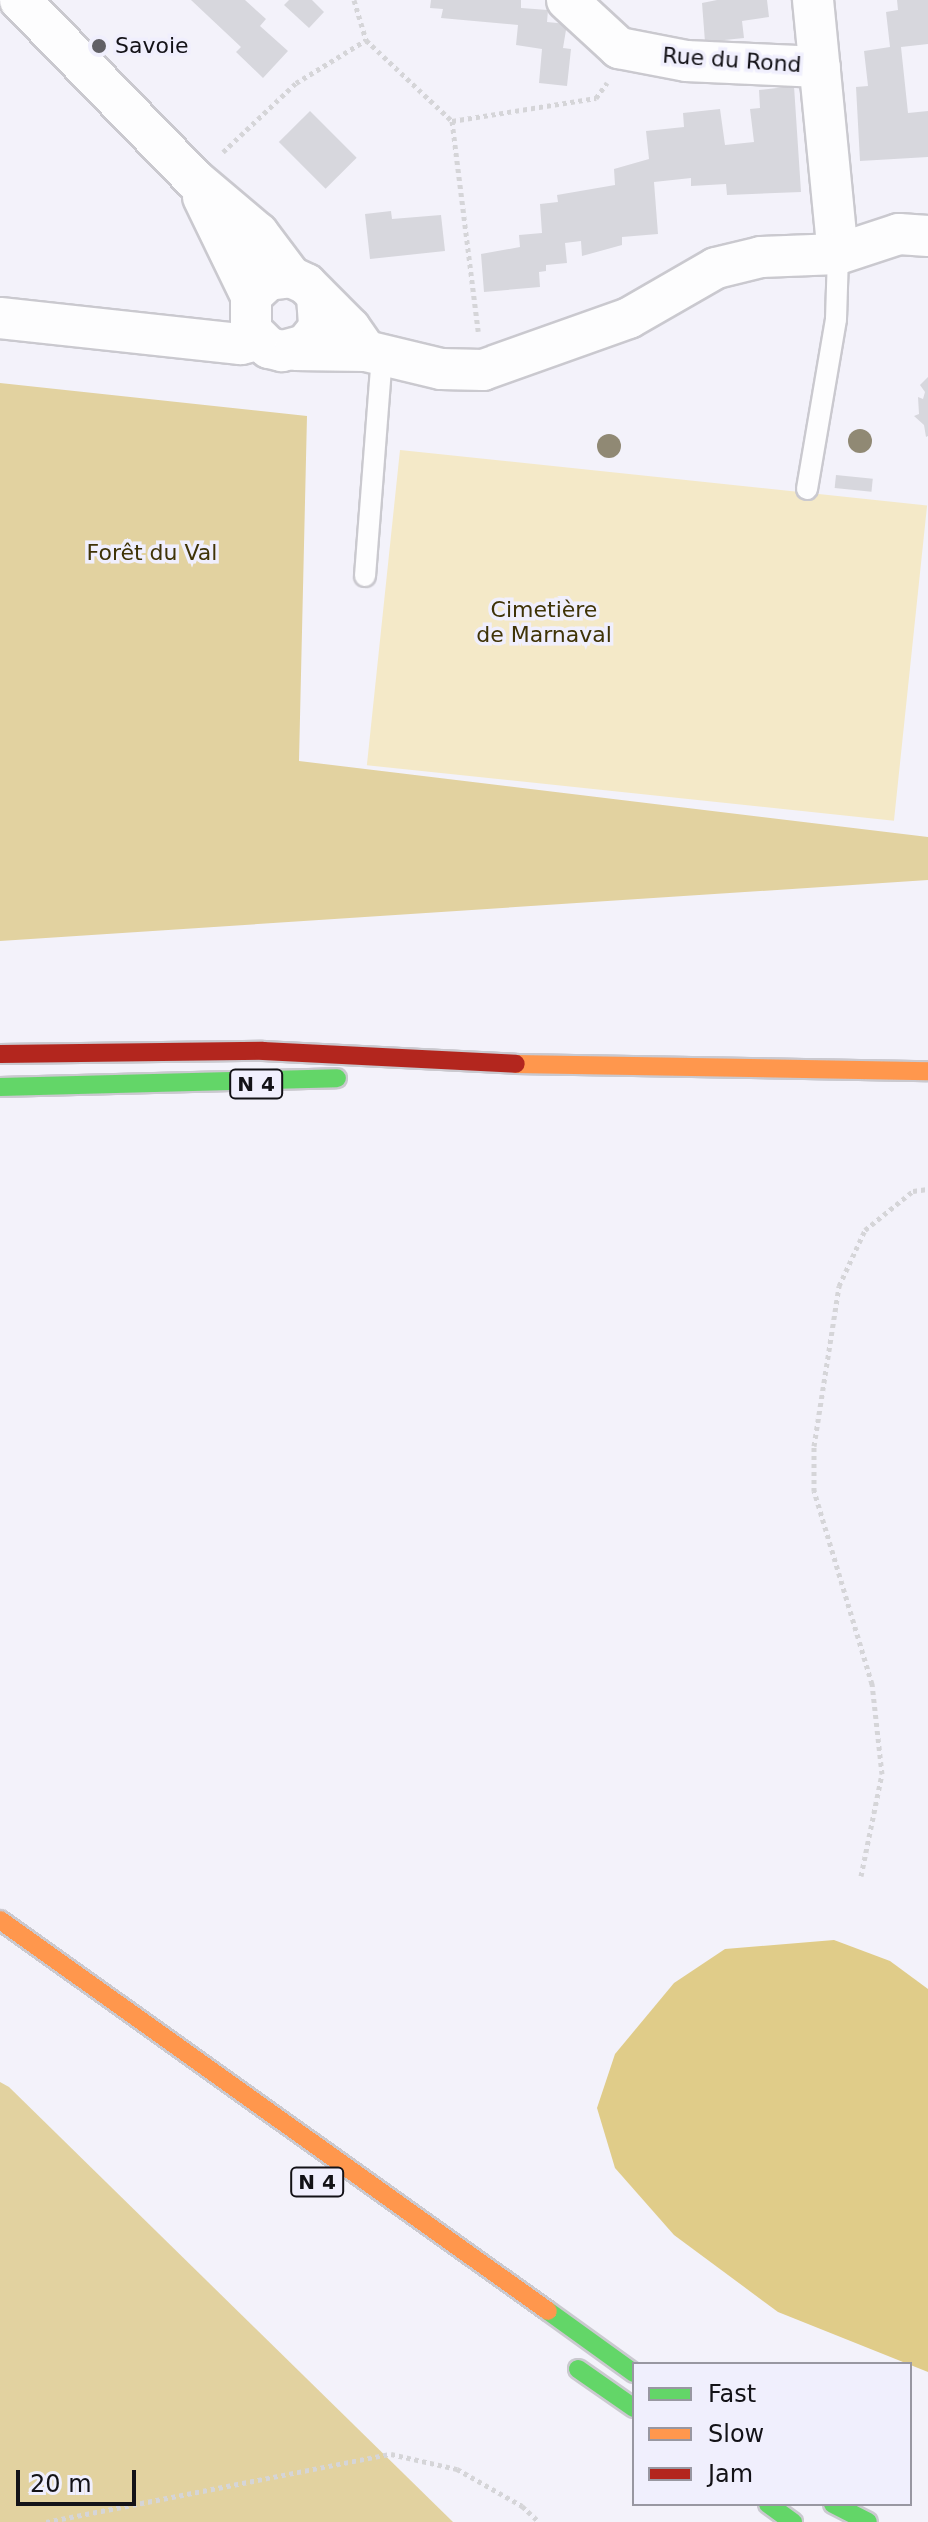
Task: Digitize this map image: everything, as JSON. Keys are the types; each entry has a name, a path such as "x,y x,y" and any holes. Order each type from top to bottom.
{"highway":[{"name":"N 4","path":"0,1054 263,1051 511,1064 928,1071"},
{"name":"N 4","path":"0,1087 267,1083 511,1064"},
{"name":"N 4","path":"0,1920 632,2372"},
{"path":"556,2353 632,2407"},
{"path":"771,2506 793,2522"},
{"path":"837,2506 868,2522"}],"street":[{"path":"20,0 194,179 258,233 304,286 374,353"},
{"path":"567,0 619,48"},
{"path":"813,0 838,254"},
{"name":"Rue du Rond","path":"619,48 686,61 820,67"},
{"path":"194,179 269,348 374,353 441,369 483,370 629,318 716,268 761,257 838,254 899,234 928,236"},
{"path":"252,314 268,280 304,286"},
{"path":"295,350 319,328 304,286"},
{"path":"0,318 181,339 230,309 252,314"}],"lane":[{"path":"807,489 836,319 838,254"},
{"path":"365,576 374,353"}],"path":[{"path":"354,0 366,40 452,121 483,370"},
{"path":"194,179 296,83 366,40"},
{"path":"452,121 596,98 611,77 619,48"},
{"path":"861,1876 882,1774 872,1684 814,1491 814,1446 839,1286 865,1230 913,1191 928,1189"},
{"path":"46,2522 391,2454 457,2469 539,2522"}],"green space":[{"name":"Forêt du Val","path":"0,383 307,416 299,761 928,837 928,880 0,941"},
{"name":"Cimetière de Marnaval","path":"400,450 927,505 894,821 367,765"},
{"path":"0,2082 9,2087 453,2522 0,2522"}],"shaded area":[{"path":"834,1940 890,1961 928,1989 928,2372 912,2366 912,2362 903,2362 778,2312 674,2235 615,2168 597,2108 615,2054 674,1983 725,1949"}],"building":[{"path":"191,0 245,0 266,19 260,26 288,51 263,78 236,52 241,47"},
{"path":"289,0 312,0 324,12 309,28 284,5"},
{"path":"431,0 521,0 521,8 548,10 547,22 567,24 563,48 571,49 567,86 539,83 542,49 516,45 518,25 441,18 443,9 430,8"},
{"path":"767,0 769,17 742,21 744,38 705,42 702,3"},
{"path":"897,0 928,0 928,44 901,47 908,113 928,111 928,157 860,161 856,87 868,86 864,51 890,47 886,12 898,10"},
{"path":"794,86 801,192 727,195 726,184 691,186 691,178 654,182 658,234 622,237 622,245 582,256 581,241 565,243 567,263 546,265 546,271 539,272 540,287 484,292 481,254 520,247 519,235 542,233 540,204 558,202 557,195 615,185 614,169 649,159 646,131 684,127 683,113 720,109 725,145 754,142 750,109 760,108 759,90"},
{"path":"310,111 357,158 326,189 279,142"},
{"path":"391,211 392,219 441,215 445,251 370,259 365,214"},
{"path":"928,377 926,437 924,425 914,416 919,414 918,397 923,399 925,392 920,385"},
{"path":"836,475 873,479 871,492 835,488"}],"traffic: fast":[{"path":"0,1087 337,1078"},
{"path":"548,2311 632,2372"},
{"path":"578,2369 632,2407"},
{"path":"771,2506 793,2522"},
{"path":"837,2506 868,2522"}],"traffic: slow":[{"path":"516,1064 928,1071"},
{"path":"0,1920 548,2311"}],"traffic: jam":[{"path":"0,1054 263,1051 516,1064"}],"place":[{"name":"Savoie","path":"99,46"}]}
